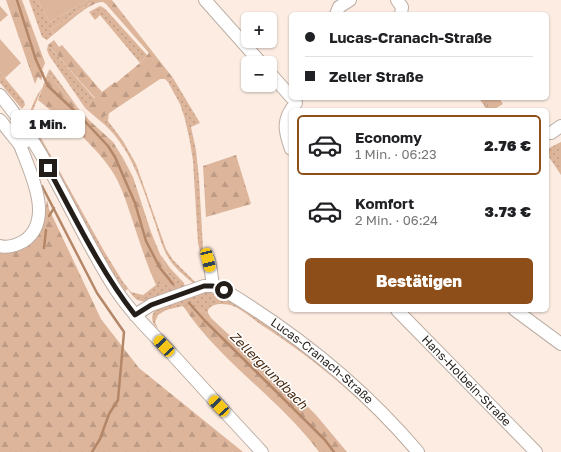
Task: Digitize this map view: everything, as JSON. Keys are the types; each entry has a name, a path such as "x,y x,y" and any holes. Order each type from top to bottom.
{"street":[{"path":"205,0 255,56"},
{"path":"337,12 339,7 350,0"},
{"path":"397,0 402,7 401,12"},
{"path":"277,81 289,95"},
{"path":"0,95 19,119 31,138 104,272 118,292 135,315 262,452"},
{"path":"289,110 285,122 289,140"},
{"path":"0,120 20,145 37,193 39,205 39,213 34,230 29,237 10,247 0,246"},
{"path":"20,145 31,138"},
{"path":"135,315 158,302 204,286 213,286 208,260"},
{"name":"Lucas-Cranach-Straße","path":"213,286 234,296 322,358 345,377 383,413 418,452"},
{"name":"Hans-Holbein-Straße","path":"399,312 536,452"},
{"path":"518,312 561,344"}],"green space":[{"path":"6,0 22,0 45,63 42,70 44,73 41,80 38,77 35,84"},
{"path":"29,0 37,0 50,22 88,0 91,1 88,5 51,29 54,34 47,40 42,37"},
{"path":"37,0 88,0 50,22"},
{"path":"91,0 112,0 173,78 168,82 165,79 160,79 99,120 85,108 95,98 48,45 54,40 59,47 62,45 102,92 115,82 116,83 140,63 149,53 103,2 91,5 54,34 51,29 88,5"},
{"path":"0,6 8,15 0,22"},
{"path":"100,6 108,12 147,55 140,63 100,15 95,20 89,12"},
{"path":"0,39 21,63 5,78 0,72"},
{"path":"48,45 95,99 85,108 49,55 47,50"},
{"path":"50,69 78,108 90,121 66,96 48,72"},
{"path":"0,72 24,101 25,105 22,109 0,83"},
{"path":"48,72 66,96 113,142 123,158 133,177 151,232 168,274 168,280 156,285 121,187 112,171 78,132 38,100"},
{"path":"173,78 200,123 191,127 196,150 199,179 203,249 209,267 207,279 198,243 193,161 190,142 180,104 168,82"},
{"path":"42,88 31,115 31,120 104,251 123,282 131,292 143,295 156,285 168,279 168,274 160,254 170,268 184,283 185,287 146,301 140,301 135,298 128,289 125,291 100,252 48,154 29,122 33,104"},
{"path":"480,100 500,100 503,104 496,108 486,108"},
{"path":"109,112 108,121 123,141 136,164 166,249 173,260 196,283 194,284 170,261 161,241 134,167 119,141 99,120"},
{"path":"561,142 561,175 549,157 549,148"},
{"path":"236,155 251,204 206,217 203,166"},
{"path":"47,199 49,209 101,319 139,368 243,452 0,452 0,253 23,246 36,237 43,222"},
{"path":"203,292 215,292 238,304 335,373 412,452 409,452 359,400 322,368 283,339 233,306 219,304 212,306 208,310 208,313 188,306 166,310 158,315 155,322 158,329 154,325 152,318 155,310"},
{"path":"183,306 188,306 208,313 211,318 292,391 316,415 347,452 319,452 286,414 214,345"}],"waterway":[{"name":"Zellergrundbach","path":"17,0 36,60 48,86 79,115 108,146 115,157 135,203 146,241 160,268 173,284"},
{"path":"42,186 97,293 124,332 118,400 109,414 100,439 92,452"},
{"path":"49,216 54,208"},
{"path":"44,248 46,230"},
{"name":"Zellergrundbach","path":"189,303 206,322 325,440 334,452"}],"route":[{"path":"48,168 104,272 135,315 151,305 204,286 213,286 224,290"}]}
